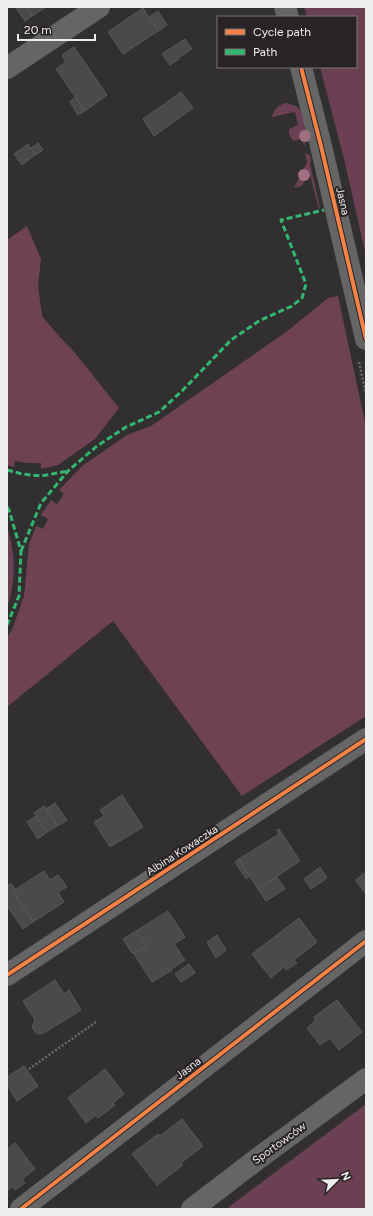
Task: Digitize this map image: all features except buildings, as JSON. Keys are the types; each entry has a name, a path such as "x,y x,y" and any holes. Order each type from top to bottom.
{"street":[{"path":"7,68 98,7"},
{"name":"Jasna","path":"301,68 366,339"},
{"name":"Albina Kowaczka","path":"7,975 366,740"},
{"name":"Jasna","path":"21,1209 366,941"},
{"name":"Sportowców","path":"192,1209 366,1079"}],"path":[{"path":"29,1069 96,1022"}],"shaded area":[{"path":"304,7 366,7 366,256 345,163 320,68 357,68 357,16 307,16"},
{"path":"286,103 296,106 302,111 308,134 304,147 302,139 293,141 289,134 289,129 298,125 295,112 272,117 277,108"},
{"path":"305,153 310,155 310,164 320,207 319,209 309,171 302,186 294,188 307,162"},
{"path":"27,226 41,259 38,285 42,316 75,353 119,408 95,439 58,465 41,469 41,463 15,461 14,467 7,465 7,240"},
{"path":"338,296 366,427 366,716 242,796 113,621 7,707 7,638 13,627 24,596 29,544 36,526 43,529 48,519 41,515 51,500 57,504 64,494 59,490 82,466 127,435 151,426 286,332 328,298"},
{"path":"7,527 12,547 14,568 12,588 7,608"},
{"path":"366,1104 366,1209 226,1209"}],"marked path":[{"path":"21,551 41,503 68,471 97,446 126,427 159,412 182,391 231,340 259,321 292,306 302,298 306,284 281,220 324,210"},
{"path":"7,470 22,474 41,476 68,471"},
{"path":"7,507 21,551 19,596 7,625"}],"cycle path":[{"path":"301,68 366,339"},
{"path":"7,975 366,739"},
{"path":"21,1209 366,941"}]}
